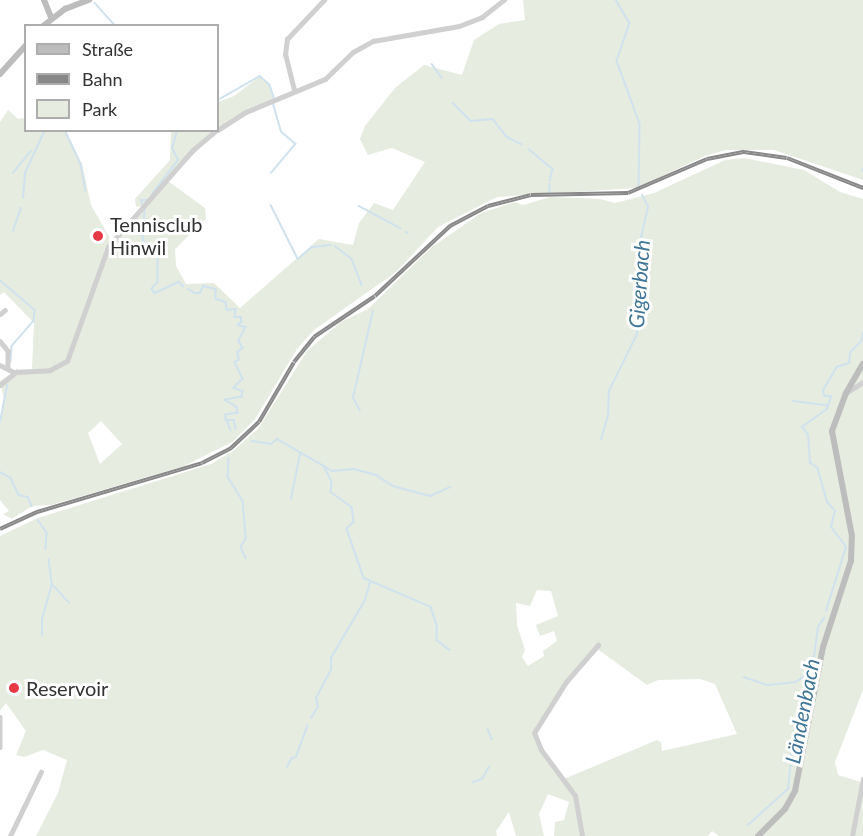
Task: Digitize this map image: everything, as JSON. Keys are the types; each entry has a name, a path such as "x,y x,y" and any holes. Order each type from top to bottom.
{"street":[{"path":"44,0 51,17"},
{"path":"45,24 51,17 89,0"},
{"path":"294,90 285,55 287,39 324,0"},
{"path":"219,129 246,112 325,79 353,52 373,41 459,26 482,17 504,0"},
{"path":"0,74 24,47"},
{"path":"0,385 14,372 50,370 67,361 108,248 193,150 215,132"},
{"path":"0,314 5,310"},
{"path":"0,341 8,351 8,367"},
{"path":"758,836 785,809 795,791 823,647 851,561 852,536 832,438 833,422 863,364"},
{"path":"0,365 14,372"},
{"path":"846,393 863,382"},
{"path":"582,836 575,796 541,750 534,733 573,672 598,645"},
{"path":"0,717 0,747"},
{"path":"10,836 41,772"},
{"path":"852,836 863,779"}],"green space":[{"path":"523,0 863,0 863,180 774,150 726,150 705,156 636,188 497,197 438,227 396,272 314,330 297,349 255,419 232,442 184,466 51,505 32,506 12,519 3,514 9,511 0,500 0,424 4,400 0,381 16,370 32,369 34,323 4,292 0,295 0,122 8,110 18,119 24,118 24,132 66,132 82,164 91,205 112,242 168,181 205,208 206,219 175,249 176,266 186,284 214,283 240,308 319,239 353,245 359,223 374,203 393,210 425,162 392,148 368,155 360,139 365,126 395,88 424,65 462,75 474,40 499,24 525,20","holes":["101,421 122,444 100,464 88,433"]},
{"path":"260,76 270,85 274,100 219,129 219,102 234,96"},
{"path":"171,132 216,132 142,206 136,207 135,199 170,160"},
{"path":"744,158 804,170 840,192 863,199 863,690 835,762 838,775 861,782 863,779 863,836 719,836 712,831 708,836 554,836 555,822 564,820 569,802 548,794 539,814 544,836 516,836 509,812 496,831 497,836 36,836 58,793 67,760 43,750 24,757 16,755 26,731 6,703 0,711 0,536 38,518 211,464 233,451 258,429 307,351 341,322 368,309 432,247 481,213 515,202 523,205 550,197 600,199 615,203 654,193 725,160","holes":["537,590 551,591 558,616 536,625 540,636 554,631 557,641 543,651 544,656 528,666 522,657 525,650 517,625 516,603 530,606","596,648 647,685 658,680 700,679 715,684 737,734 662,751 661,742 657,740 564,779 535,739 537,725"]}],"waterway":[{"name":"Gigerbach","path":"616,0 630,23 617,61 640,124 639,185"},
{"path":"95,3 114,24"},
{"path":"432,64 442,78"},
{"path":"219,99 260,76 270,85 274,97"},
{"path":"453,103 471,121 493,119 507,137 521,144"},
{"path":"271,173 295,144 281,132 273,104"},
{"path":"23,198 25,173 44,132"},
{"path":"66,132 81,164 86,191"},
{"path":"152,194 178,160 172,148 176,132"},
{"path":"529,149 553,169 550,181"},
{"path":"13,173 31,151"},
{"path":"550,184 550,193"},
{"name":"Gigerbach","path":"601,440 608,415 609,391 637,334 636,278 642,265 640,242 648,207 642,195"},
{"path":"142,204 141,200 147,200"},
{"path":"271,205 298,259 312,247 331,245"},
{"path":"359,206 400,228"},
{"path":"13,231 21,208"},
{"path":"145,210 144,227 135,226 142,233 146,248 158,254 158,282 152,289 155,293 179,282 183,286"},
{"path":"335,246 352,259 362,285"},
{"path":"0,280 35,310 34,321 12,346 11,362"},
{"path":"188,289 195,293 200,293 203,286 216,289 216,299 226,302 227,310 236,309 235,317 241,317 242,322 238,325 246,327 239,341 243,348 238,352 239,360 235,362 243,379 234,388 243,391 242,397 225,400 237,407 238,413 226,415 226,420 234,420 236,429"},
{"path":"360,411 353,398 373,311"},
{"name":"Ländenbach","path":"826,611 846,547 831,527 835,511 827,502 817,468 810,463 808,435 802,427 827,409 831,397 824,396 823,390 837,367 849,363 850,353 861,341 863,333"},
{"path":"0,422 7,386"},
{"path":"793,401 827,405"},
{"path":"227,420 231,430"},
{"path":"252,441 271,444 277,439 324,466 332,482 331,492 352,507 354,522 347,529 364,578 431,607 437,625 437,640 450,650"},
{"path":"291,499 300,454"},
{"path":"229,458 228,477 243,501 246,539 241,547 246,558"},
{"path":"324,466 332,471 354,469 376,475 393,486 430,496 450,487"},
{"path":"0,472 11,478 19,495 28,497 32,506"},
{"path":"38,520 47,533 46,549"},
{"path":"49,559 52,584 69,602"},
{"path":"311,718 318,707 316,698 331,670 331,658 365,600 370,583"},
{"path":"42,636 42,619 52,584"},
{"name":"Ländenbach","path":"748,825 788,789 794,732 812,671 818,627 824,618"},
{"path":"744,677 767,685 796,682 810,672"},
{"path":"287,767 292,758 296,757 307,726"},
{"path":"488,729 492,739"},
{"path":"473,782 482,779 489,767"}],"railway":[{"path":"0,529 37,512 202,463 231,448 259,422 294,362 314,337 375,296 450,226 488,206 531,195 628,193 707,159 744,152 787,158 863,188"}],"place":[{"name":"Tennisclub Hinwil","path":"98,236"},
{"name":"Reservoir","path":"14,688"}]}
